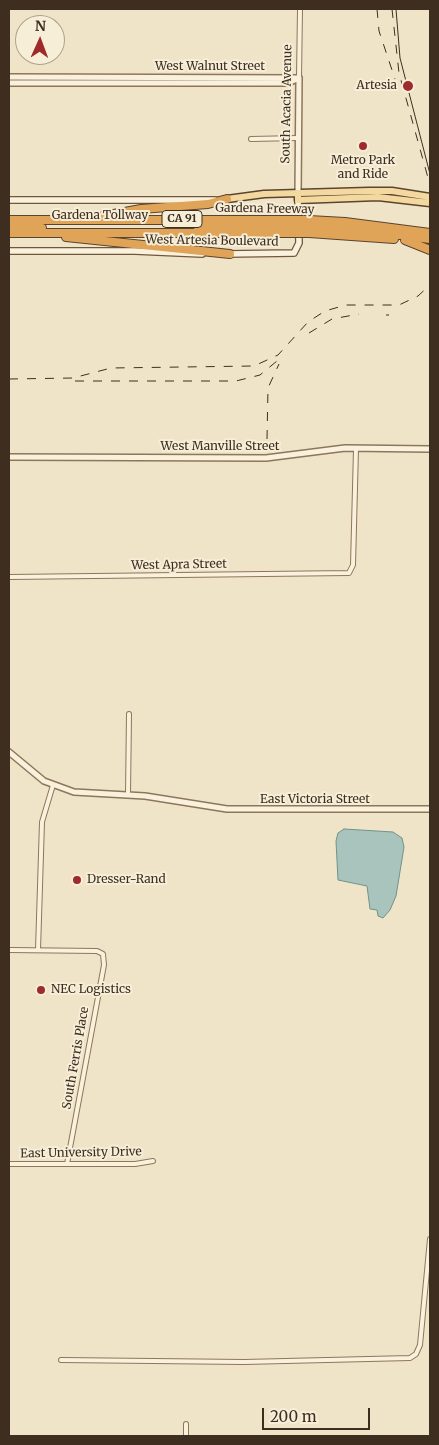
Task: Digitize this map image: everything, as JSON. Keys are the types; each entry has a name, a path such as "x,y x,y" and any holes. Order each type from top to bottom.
{"highway":[{"path":"88,219 121,212 208,204 227,199"},
{"name":"Gardena Freeway","path":"9,222 88,219 275,220 285,226 309,227 345,222 430,233"},
{"name":"Gardena Tollway","path":"9,222 271,224 275,220"},
{"name":"Gardena Freeway","path":"9,232 285,226 309,227 430,244"},
{"name":"Gardena Tollway","path":"9,228 285,226"},
{"path":"309,227 378,232 430,240"},
{"path":"24,233 230,254"},
{"path":"405,240 430,250"}],"main road":[{"path":"9,200 227,199 264,194 298,197 376,191 427,200"},
{"name":"West Artesia Boulevard","path":"9,251 230,254 294,252 299,243 298,197"}],"street":[{"name":"South Acacia Avenue","path":"298,197 300,9"},
{"name":"West Walnut Street","path":"9,77 78,80 244,80 299,78"},
{"name":"West Walnut Street","path":"9,83 78,80"},
{"path":"251,139 298,138"},
{"name":"West Manville Street","path":"9,457 266,458 335,449 430,449"},
{"name":"West Apra Street","path":"9,577 349,573 354,565 356,449"},
{"path":"128,794 129,714"},
{"name":"East Victoria Street","path":"9,752 33,774 53,786 74,792 128,794 200,806 247,810 430,809"},
{"path":"9,950 38,950 42,822 53,786"},
{"name":"South Ferris Place","path":"38,950 97,951 103,954 104,964 67,1164"},
{"name":"East University Drive","path":"9,1164 136,1164 153,1161"},
{"path":"61,1360 244,1362 410,1358 416,1354 420,1345 430,1239"},
{"path":"186,1424 186,1436"}],"water":[{"path":"344,829 393,832 402,838 404,847 396,896 390,910 383,918 378,916 377,910 370,909 367,886 338,880 336,841 338,833"}],"tram line":[{"path":"396,9 400,58 430,174"}],"railway":[{"path":"377,9 379,31 395,79"},
{"path":"392,9 399,73 430,185"},
{"path":"9,379 73,378 111,368 254,366 278,355 308,322 325,311 346,305 399,305 418,296 430,285"},
{"path":"309,333 332,319 359,314"},
{"path":"75,381 236,381 260,375 277,361"},
{"path":"267,439 268,388 279,364"}],"place":[{"name":"Artesia","path":"408,86"},
{"name":"Metro Park and Ride","path":"363,146"},
{"name":"Dresser-Rand","path":"77,880"},
{"name":"NEC Logistics","path":"41,990"}]}
